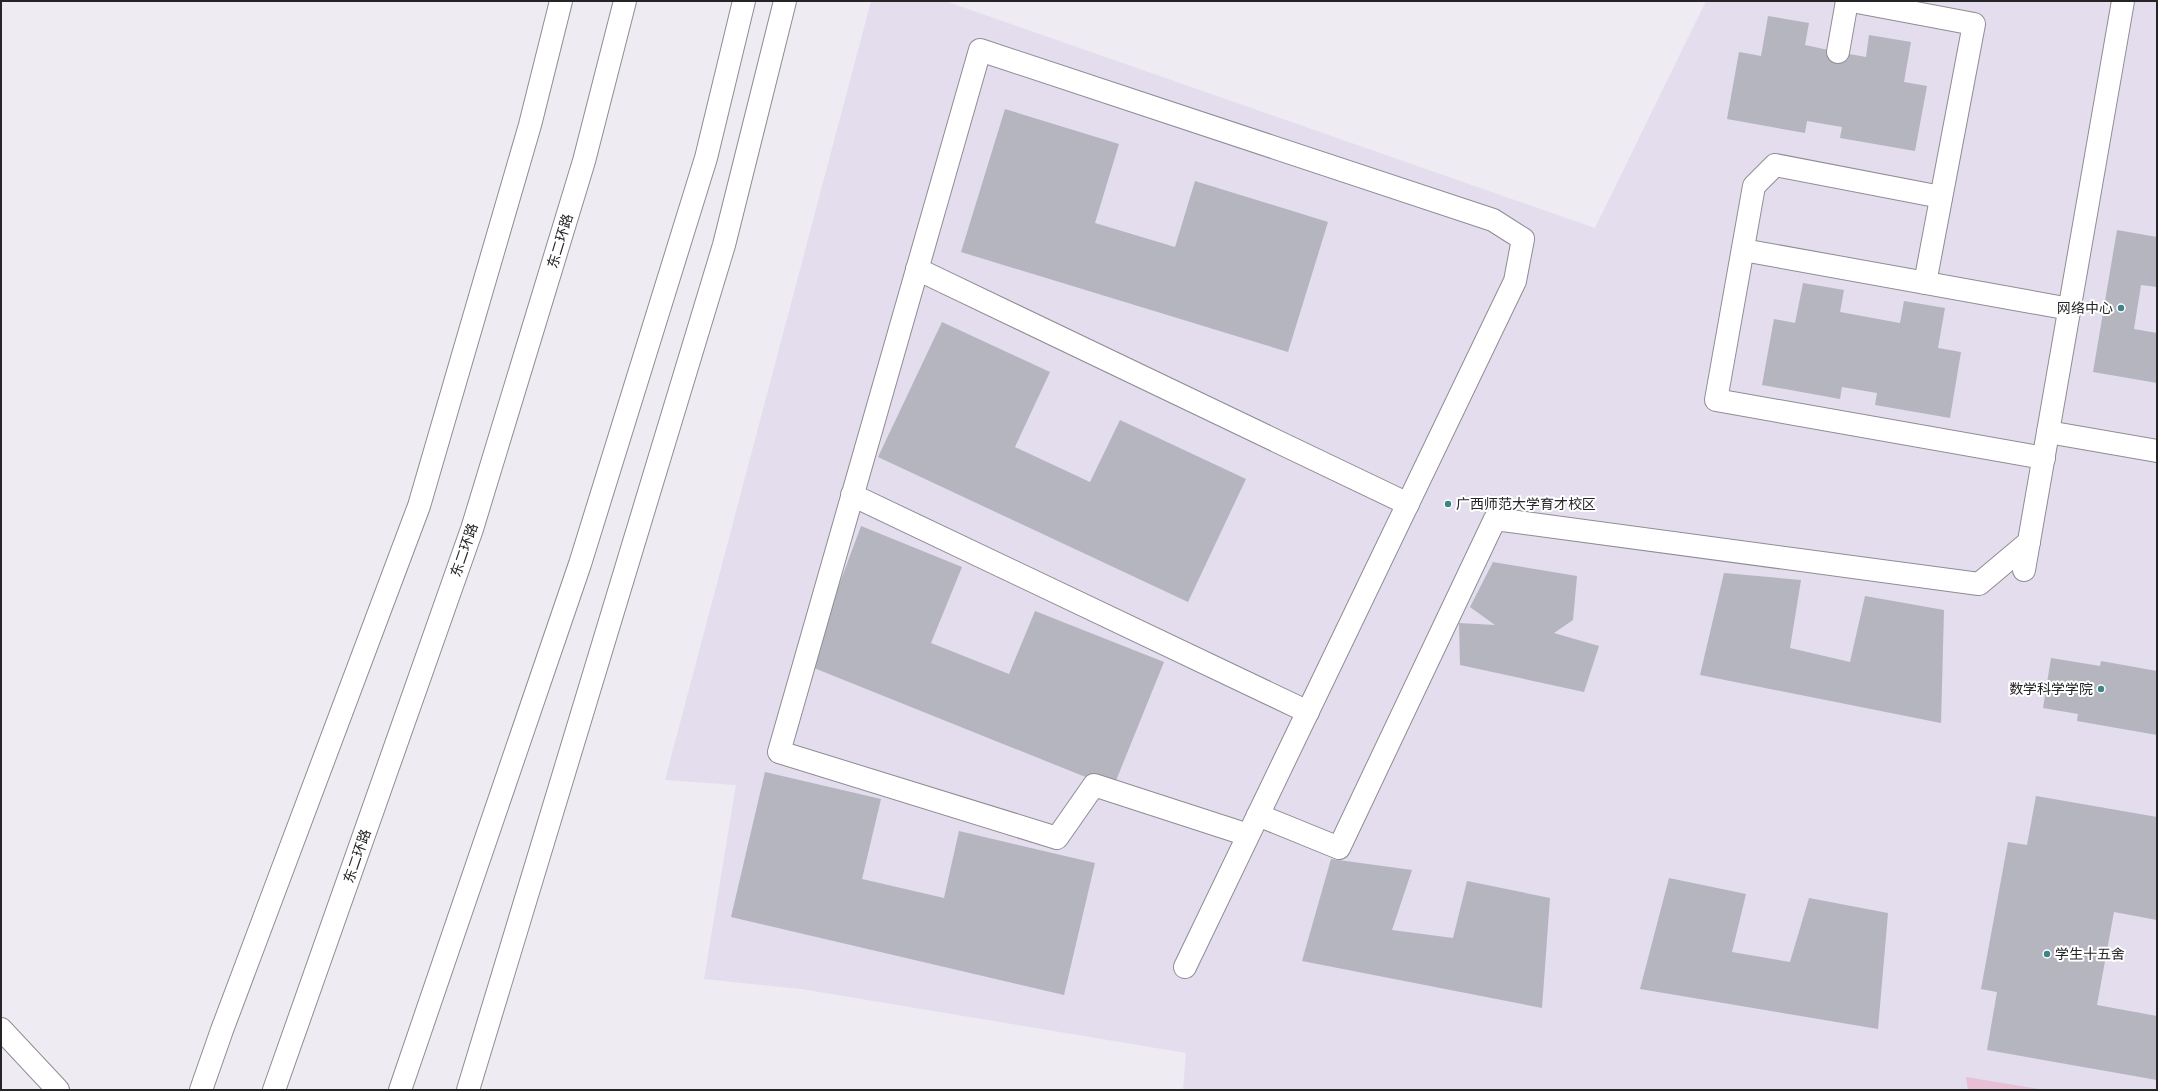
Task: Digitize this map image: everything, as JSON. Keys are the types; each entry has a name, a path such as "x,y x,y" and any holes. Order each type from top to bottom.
{"main road":[{"path":"201,1090 222,1030 419,506 530,125 561,1"},
{"name":"东二环路","path":"274,1090 472,529 584,161 625,1"},
{"path":"400,1090 580,564 706,158 744,1"},
{"path":"468,1090 724,245 785,1"},
{"path":"1838,52 1847,1"},
{"path":"1852,1 1918,7 1974,24 1925,283"},
{"path":"2024,570 2123,1"},
{"path":"1185,967 1515,281 1522,239 1492,220 980,50 779,752 1057,838 1094,785 1248,835"},
{"path":"1941,196 1775,166 1754,186 1716,400 2044,458"},
{"path":"1743,250 2070,308"},
{"path":"917,268 1408,504"},
{"path":"2048,432 2157,451"},
{"path":"852,495 1308,712"},
{"path":"1258,815 1340,848 1495,519 1979,584 2029,542"},
{"path":"1,1029 58,1090"}],"shaded area":[{"name":"广西师范大学育才校区","path":"871,1 945,1 1595,228 1706,1 2157,1 2157,1090 1183,1090 1186,1053 801,989 704,979 736,785 665,780"},
{"path":"1966,1077 2045,1090 1968,1090"}],"building":[{"path":"1768,16 1809,23 1805,45 1838,52 1866,57 1869,35 1911,42 1904,82 1927,86 1915,151 1840,138 1842,127 1807,121 1805,133 1727,119 1739,52 1761,56"},
{"path":"1005,109 1119,144 1095,223 1175,247 1195,181 1328,222 1288,352 961,252"},
{"name":"网络中心","path":"2117,230 2157,237 2157,287 2141,285 2134,329 2157,333 2157,383 2093,372"},
{"path":"1803,283 1844,290 1840,312 1900,323 1904,301 1945,308 1938,348 1961,352 1950,418 1875,405 1877,393 1842,387 1840,399 1762,385 1774,319 1795,323"},
{"path":"942,322 1050,372 1015,447 1090,482 1120,420 1246,479 1188,602 878,457"},
{"path":"861,526 962,567 931,643 1009,674 1035,611 1164,662 1113,788 809,666"},
{"path":"1493,562 1577,576 1573,620 1554,633 1599,646 1584,692 1460,665 1459,623 1495,625 1470,607"},
{"path":"1724,573 1801,580 1790,648 1850,662 1865,596 1944,610 1941,723 1700,675"},
{"name":"数学科学学院","path":"2051,658 2100,666 2101,661 2157,671 2157,735 2077,721 2078,714 2043,708"},
{"path":"765,772 881,799 862,879 944,898 959,831 1095,863 1064,995 731,917"},
{"name":"学生十五舍","path":"2036,796 2157,817 2157,920 2114,912 2097,1005 2157,1016 2157,1080 1987,1050 1997,992 1981,989 2008,842 2027,845"},
{"path":"1331,859 1412,870 1392,930 1453,938 1467,881 1550,898 1542,1008 1302,961"},
{"path":"1669,878 1746,894 1732,952 1790,962 1809,898 1888,913 1878,1029 1640,989"}],"place":[{"name":"网络中心","path":"2121,308"},
{"name":"广西师范大学育才校区","path":"1448,504"},
{"name":"数学科学学院","path":"2101,689"},
{"name":"学生十五舍","path":"2047,954"}]}
